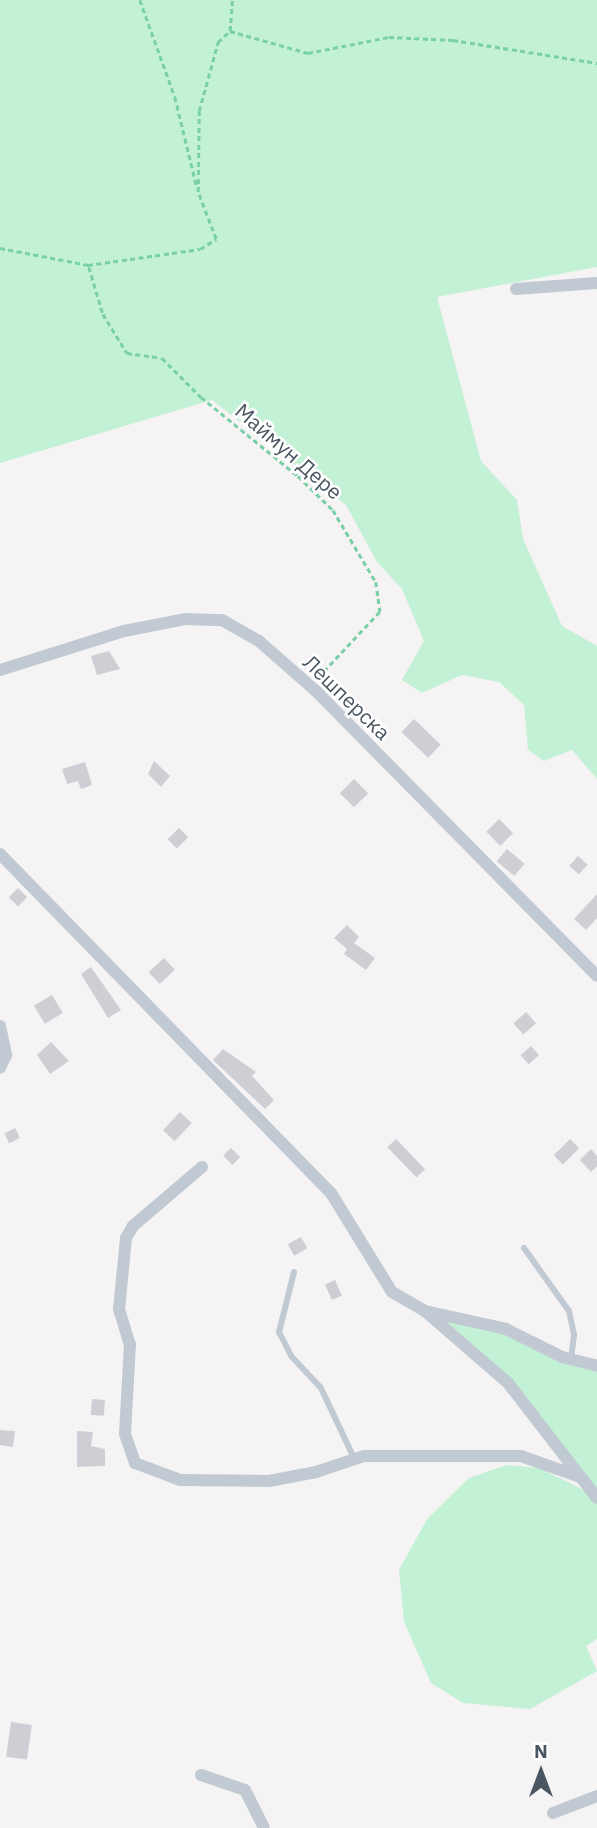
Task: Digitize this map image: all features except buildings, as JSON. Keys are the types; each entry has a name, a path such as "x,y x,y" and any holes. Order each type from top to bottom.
{"street":[{"path":"516,289 597,283"},
{"name":"Лешперска","path":"0,670 124,631 185,619 222,620 259,641 310,686 597,976"},
{"path":"0,854 331,1193 392,1292 425,1311 509,1383 597,1498"},
{"path":"0,1026 6,1055 0,1068"},
{"path":"202,1167 133,1226 126,1238 119,1309 130,1344 128,1453 150,1472 180,1480 226,1482 304,1475 354,1458 521,1456 580,1477"},
{"path":"425,1311 506,1329 571,1359 597,1366"},
{"path":"201,1774 245,1790 264,1828"},
{"path":"552,1813 597,1796"}],"lane":[{"path":"524,1248 569,1311 573,1335 571,1359"},
{"path":"294,1272 279,1332 292,1357 321,1388 354,1458"}],"path":[{"path":"0,248 88,265 200,249 216,239 198,192 175,97 139,0"},
{"path":"198,192 199,111 218,42 230,31 232,0"},
{"path":"230,31 308,53 389,37 453,40 597,63"},
{"name":"Маймун Дере","path":"88,265 103,314 127,353 162,358 201,397 298,476 333,510 376,582 380,612 310,686"}],"green space":[{"path":"0,0 597,0 597,267 437,297 481,461 517,500 523,539 562,626 597,646 597,779 572,750 544,761 528,750 524,705 499,682 462,675 422,693 402,680 424,641 402,589 377,562 346,505 212,400 0,463"},
{"path":"425,1311 506,1329 597,1366 597,1639 586,1646 597,1671 530,1709 463,1703 431,1683 404,1622 399,1570 427,1519 469,1478 507,1465 539,1468 588,1492 508,1383"}]}
